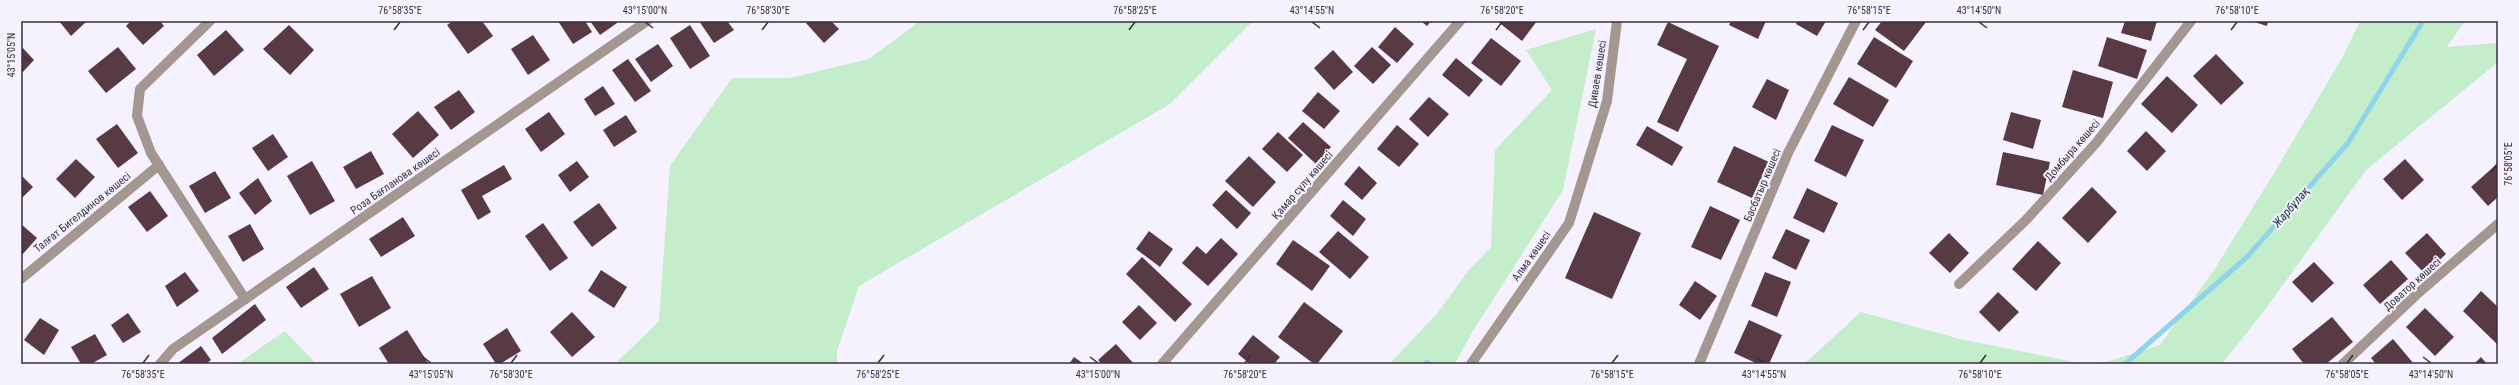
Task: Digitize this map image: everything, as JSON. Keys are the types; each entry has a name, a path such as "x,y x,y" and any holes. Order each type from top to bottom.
{"street":[{"path":"210,21 140,89 137,116 151,153 245,299"},
{"name":"Роза Бағланова көшесі","path":"160,364 173,349 647,21"},
{"name":"Қамар сұлу көшесі","path":"1162,364 1460,21"},
{"name":"Диваев көшесі","path":"1591,153 1607,101 1617,21"},
{"name":"Басбатыр көшесі","path":"1699,364 1788,153 1856,21"},
{"name":"Домбыра көшесі","path":"1959,284 2026,220 2096,143 2191,21"},
{"name":"Алма көшесі","path":"1471,364 1568,223 1591,153"},
{"name":"Талғат Бигелдинов көшесі","path":"21,279 159,165"},
{"name":"Доватор көшесі","path":"2349,362 2416,295 2498,224"}],"green space":[{"path":"920,21 1253,21 1170,104 859,286 837,351 837,364 615,364 659,321 670,166 732,78 790,78 869,59"},
{"path":"2360,21 2465,21 2447,47 2498,43 2498,62 2366,170 2264,311 2222,364 2100,364 2160,345 2216,267 2276,170 2343,56"},
{"path":"1596,29 1563,190 1471,334 1455,364 1389,364 1436,315 1468,271 1491,247 1495,150 1552,90 1526,50"},
{"path":"1861,312 1960,339 2085,364 1804,364"},
{"path":"285,331 316,364 237,364"}],"building":[{"path":"59,21 87,21 71,36"},
{"path":"131,21 160,21 164,26 143,45 126,26"},
{"path":"453,21 482,21 493,36 468,54 447,25"},
{"path":"558,21 585,21 592,32 573,44"},
{"path":"590,21 616,21 617,23 600,35"},
{"path":"699,21 727,21 734,30 714,43"},
{"path":"809,21 831,21 839,29 824,43 806,23"},
{"path":"1421,21 1431,21 1427,26"},
{"path":"1497,21 1537,21 1522,41"},
{"path":"1731,21 1766,21 1758,39 1729,25"},
{"path":"1797,21 1826,21 1817,36 1796,24"},
{"path":"1882,21 1926,22 1904,51 1875,30"},
{"path":"2125,21 2157,21 2151,41 2121,33"},
{"path":"2251,21 2268,21 2267,26"},
{"path":"1668,22 1719,46 1678,132 1657,122 1687,59 1657,45"},
{"path":"289,25 314,50 290,75 263,49"},
{"path":"690,25 710,56 690,69 670,38"},
{"path":"1395,27 1414,44 1397,63 1378,47"},
{"path":"226,30 244,50 214,76 197,55"},
{"path":"533,35 550,60 528,75 511,49"},
{"path":"1874,37 1913,61 1896,88 1857,64"},
{"path":"2107,37 2147,50 2137,79 2098,66"},
{"path":"1491,38 1521,61 1501,86 1471,63"},
{"path":"658,44 673,66 651,82 635,59"},
{"path":"21,46 34,60 21,74"},
{"path":"118,47 136,69 106,93 88,71"},
{"path":"1372,47 1391,65 1373,84 1354,66"},
{"path":"1333,50 1353,72 1334,90 1314,68"},
{"path":"2216,54 2244,83 2221,105 2193,76"},
{"path":"1456,58 1483,80 1469,97 1442,75"},
{"path":"628,59 651,91 635,102 612,70"},
{"path":"2073,70 2113,82 2103,118 2062,107"},
{"path":"2167,76 2198,105 2172,133 2141,104"},
{"path":"1849,77 1889,100 1873,127 1833,104"},
{"path":"1767,79 1789,90 1776,120 1752,107"},
{"path":"603,86 615,104 595,116 584,99"},
{"path":"459,90 475,112 451,130 434,107"},
{"path":"1318,92 1340,111 1324,129 1302,111"},
{"path":"1429,97 1449,114 1428,137 1409,119"},
{"path":"418,111 439,135 413,158 392,134"},
{"path":"549,112 565,134 541,152 525,129"},
{"path":"2011,112 2041,120 2033,149 2003,140"},
{"path":"626,115 637,132 614,147 603,130"},
{"path":"1303,122 1331,147 1316,164 1288,138"},
{"path":"117,124 138,153 118,168 96,139"},
{"path":"1397,125 1419,144 1399,167 1377,149"},
{"path":"1832,125 1864,140 1846,177 1814,161"},
{"path":"1647,126 1683,147 1672,166 1636,145"},
{"path":"2146,131 2166,151 2147,171 2127,151"},
{"path":"1278,132 1303,155 1287,172 1262,149"},
{"path":"273,134 288,157 268,171 252,148"},
{"path":"1734,146 1769,162 1752,198 1717,182"},
{"path":"371,151 384,174 356,189 343,167"},
{"path":"2003,152 2050,162 2043,195 1996,185"},
{"path":"1249,156 1276,182 1253,207 1225,181"},
{"path":"76,159 95,177 75,198 56,179"},
{"path":"2405,159 2424,180 2402,200 2383,179"},
{"path":"312,161 335,201 310,215 287,176"},
{"path":"577,161 589,177 570,192 558,175"},
{"path":"2498,163 2498,197 2488,206 2471,187"},
{"path":"504,165 512,179 482,196 491,212 478,220 461,190"},
{"path":"1359,166 1377,183 1362,200 1344,184"},
{"path":"215,171 231,198 205,213 189,186"},
{"path":"21,175 33,187 21,199"},
{"path":"258,178 272,201 255,215 239,193"},
{"path":"2092,187 2117,212 2088,243 2062,218"},
{"path":"1807,188 1838,203 1824,233 1793,218"},
{"path":"1226,190 1251,213 1237,229 1212,205"},
{"path":"150,191 168,216 147,232 128,207"},
{"path":"1343,200 1366,219 1353,236 1330,216"},
{"path":"599,203 617,228 592,247 573,222"},
{"path":"1710,206 1740,220 1721,260 1691,247"},
{"path":"1594,212 1641,233 1612,299 1565,278"},
{"path":"403,217 415,236 381,257 369,239"},
{"path":"543,223 568,258 550,271 525,236"},
{"path":"21,224 37,238 22,255 21,254"},
{"path":"250,224 264,249 243,262 228,236"},
{"path":"1786,229 1810,240 1796,270 1772,258"},
{"path":"1149,231 1173,249 1160,267 1136,249"},
{"path":"1338,231 1369,257 1350,279 1319,252"},
{"path":"1949,233 1969,253 1950,273 1929,253"},
{"path":"2427,233 2446,254 2425,274 2405,253"},
{"path":"1221,238 1238,254 1208,286 1182,263 1197,246 1206,254"},
{"path":"1293,240 1330,266 1312,291 1276,264"},
{"path":"2038,241 2061,263 2036,291 2012,269"},
{"path":"1142,257 1192,304 1175,322 1126,274"},
{"path":"2391,260 2408,279 2380,304 2363,285"},
{"path":"2314,262 2334,283 2312,303 2292,282"},
{"path":"314,267 329,289 301,308 286,287"},
{"path":"601,270 627,287 614,308 588,291"},
{"path":"185,272 199,291 177,307 165,286"},
{"path":"1765,272 1791,282 1777,317 1751,306"},
{"path":"372,276 391,308 359,327 340,294"},
{"path":"1695,281 1717,296 1700,320 1679,305"},
{"path":"2481,291 2498,307 2498,345 2463,311"},
{"path":"1998,292 2019,312 1999,332 1979,312"},
{"path":"1304,302 1343,331 1317,364 1314,364 1278,337"},
{"path":"255,304 266,320 222,354 212,338"},
{"path":"1139,305 1157,323 1140,340 1122,322"},
{"path":"2425,308 2454,337 2435,356 2406,327"},
{"path":"572,312 595,337 572,357 550,332"},
{"path":"128,313 141,332 123,343 111,325"},
{"path":"2332,317 2353,342 2326,364 2304,364 2292,349"},
{"path":"40,318 59,330 44,355 24,340"},
{"path":"1749,320 1782,335 1769,364 1758,364 1734,353"},
{"path":"507,328 521,351 500,364 496,364 483,344"},
{"path":"407,330 428,363 389,364 379,348"},
{"path":"95,334 107,355 91,364 81,364 71,347"},
{"path":"1253,335 1280,357 1274,364 1250,364 1238,354"},
{"path":"2393,339 2414,364 2376,364 2371,358"},
{"path":"1116,344 1134,364 1102,364 1098,360"},
{"path":"201,346 211,360 206,364 177,364"},
{"path":"1074,357 1084,364 1069,364"},
{"path":"2481,357 2487,364 2474,364"}],"waterway":[{"name":"Жарбұлақ","path":"2125,364 2247,257 2348,143 2423,21"}]}
